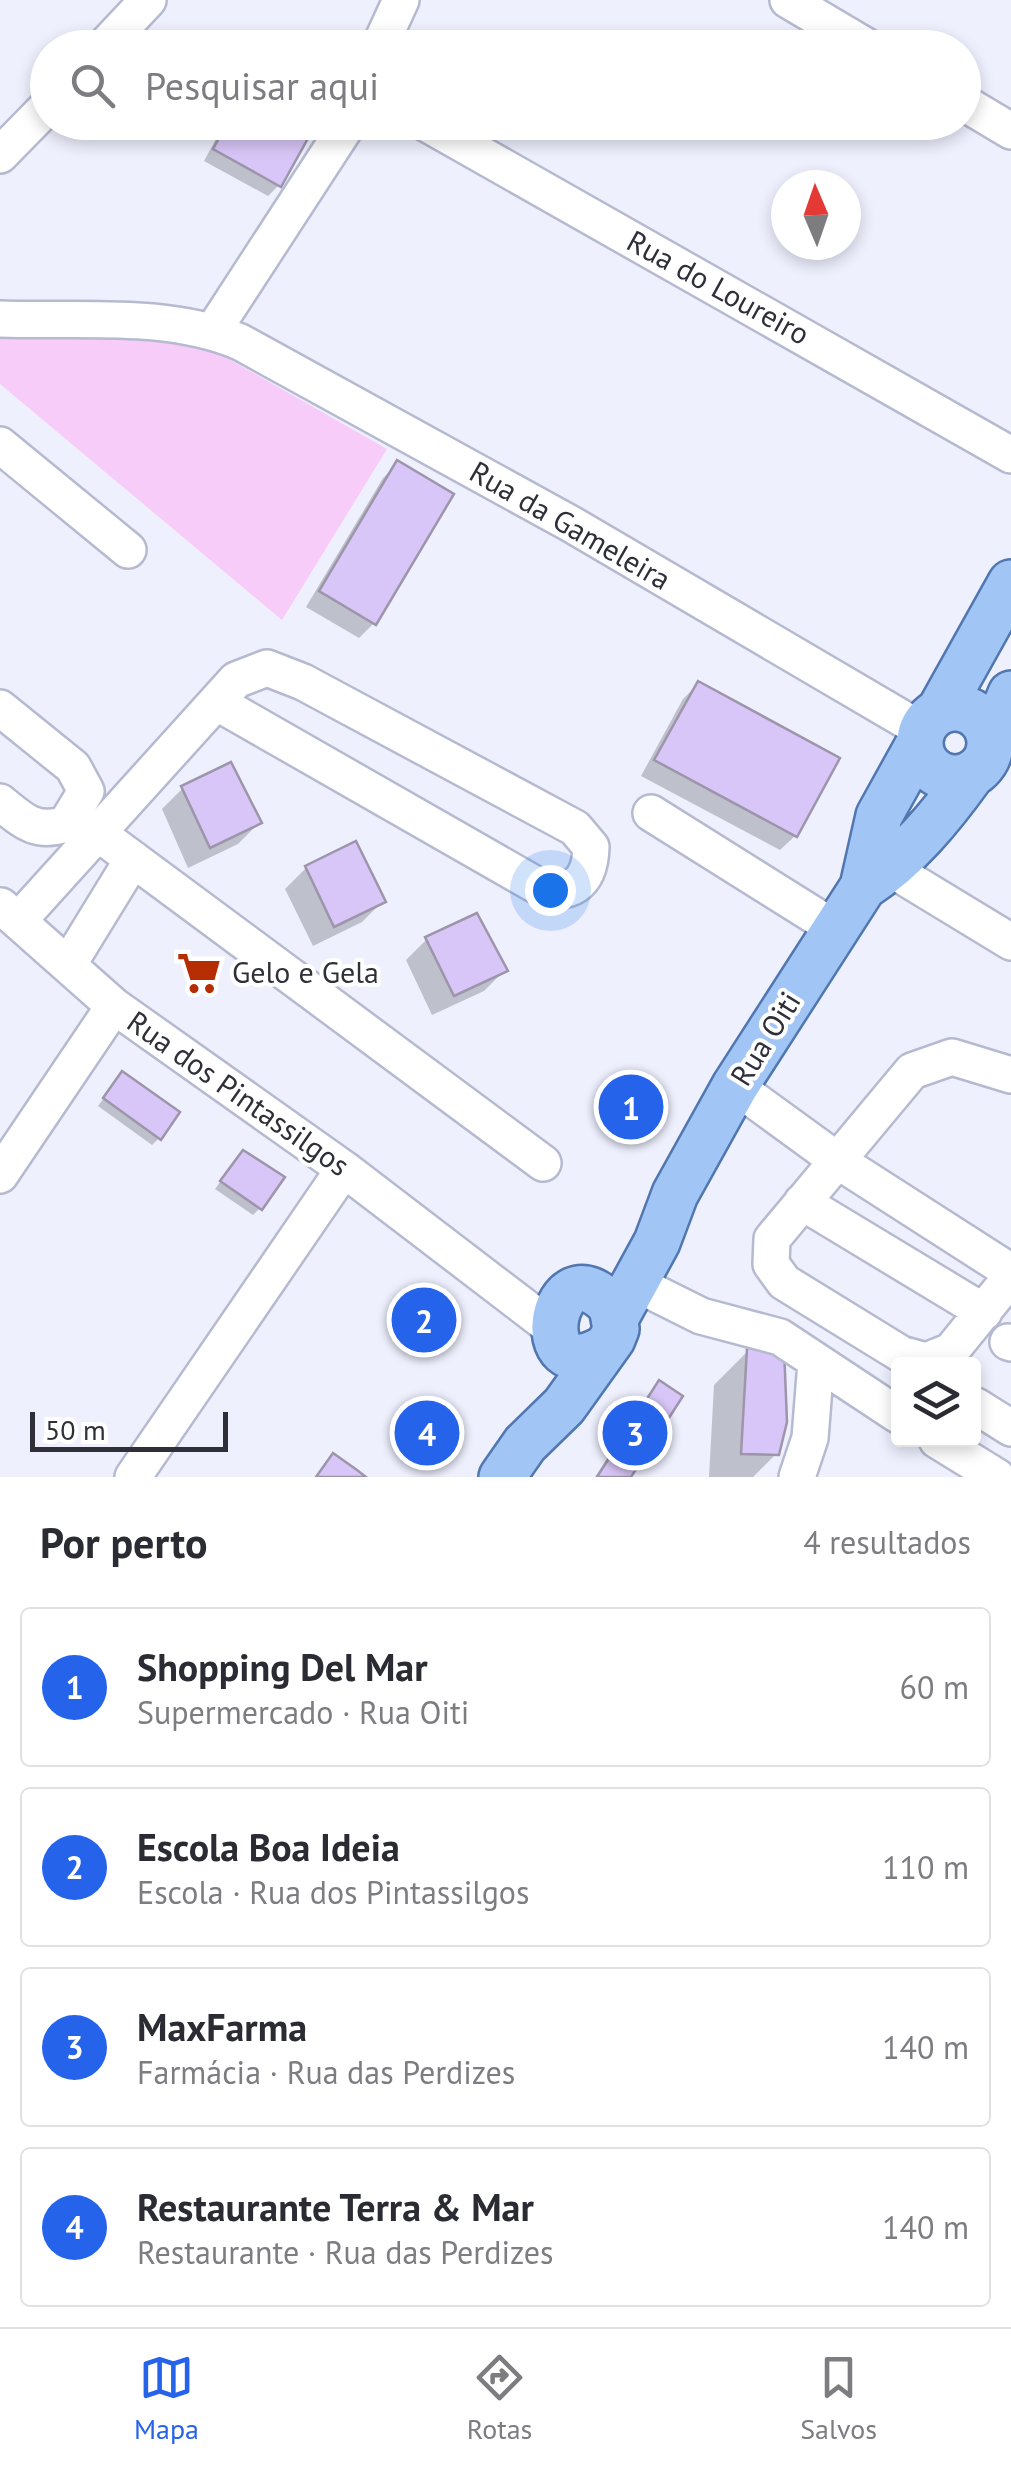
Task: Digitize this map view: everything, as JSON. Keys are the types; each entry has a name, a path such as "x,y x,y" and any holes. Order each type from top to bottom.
{"main road":[{"name":"Rua Oiti","path":"877,878 879,816 1011,583"},
{"name":"Rua Oiti","path":"513,1460 564,1406 587,1315 657,1242 674,1194 735,1086 836,929 981,759 1011,694"},
{"path":"970,711 986,725 981,759 958,779 937,774 922,758 927,728 970,711"}],"street":[{"path":"120,30 148,0"},
{"path":"387,30 401,0"},
{"path":"788,0 839,30"},
{"path":"981,113 1011,131"},
{"path":"0,156 30,125"},
{"path":"213,331 337,140"},
{"name":"Rua do Loureiro","path":"456,140 1011,455"},
{"name":"Rua da Gameleira","path":"0,319 154,322 213,331 571,524 927,728"},
{"path":"0,446 128,550"},
{"path":"9,913 95,831 236,680 267,668 302,682 575,828 592,847 591,868 576,888 557,893 536,885 216,702"},
{"path":"0,708 74,766 86,792 66,824 47,830 32,827 0,802"},
{"path":"651,812 836,929"},
{"path":"95,831 543,1162"},
{"path":"68,965 133,859"},
{"path":"877,878 1011,942"},
{"name":"Rua dos Pintassilgos","path":"9,913 114,1006 485,1272 587,1315 700,1316 780,1337 891,1410"},
{"path":"0,1175 114,1006"},
{"path":"735,1086 838,1161 1011,1274 951,1351 926,1360 900,1354 784,1282 770,1264 772,1239 838,1161 879,1106 912,1071 952,1057 1011,1075"},
{"path":"134,1477 344,1168"},
{"path":"802,1202 984,1312"},
{"path":"797,1477 810,1438 816,1362"},
{"path":"981,1409 1011,1428"},
{"path":"949,1447 997,1477"}],"shaded area":[{"path":"0,327 170,339 213,350 387,449 282,620 0,384"}],"building":[{"path":"218,140 307,140 281,187 213,149"},
{"path":"397,460 454,494 376,625 319,591"},
{"path":"698,681 840,758 797,837 654,760"},
{"path":"231,762 262,823 210,848 181,786"},
{"path":"356,841 386,902 334,927 305,866"},
{"path":"477,913 508,971 454,996 425,937"},
{"path":"122,1071 180,1112 161,1140 103,1098"},
{"path":"243,1150 285,1177 262,1210 220,1181"},
{"path":"747,1348 784,1348 787,1422 779,1455 741,1454"},
{"path":"659,1380 683,1396 631,1477 597,1477"},
{"path":"333,1453 357,1470 366,1477 316,1477"}],"place":[{"name":"Gelo e Gela","path":"199,973"},
{"name":"Shopping Del Mar","path":"631,1107"},
{"name":"Escola Boa Ideia","path":"424,1320"},
{"name":"Restaurante Terra & Mar","path":"427,1433"},
{"name":"MaxFarma","path":"635,1433"}]}
